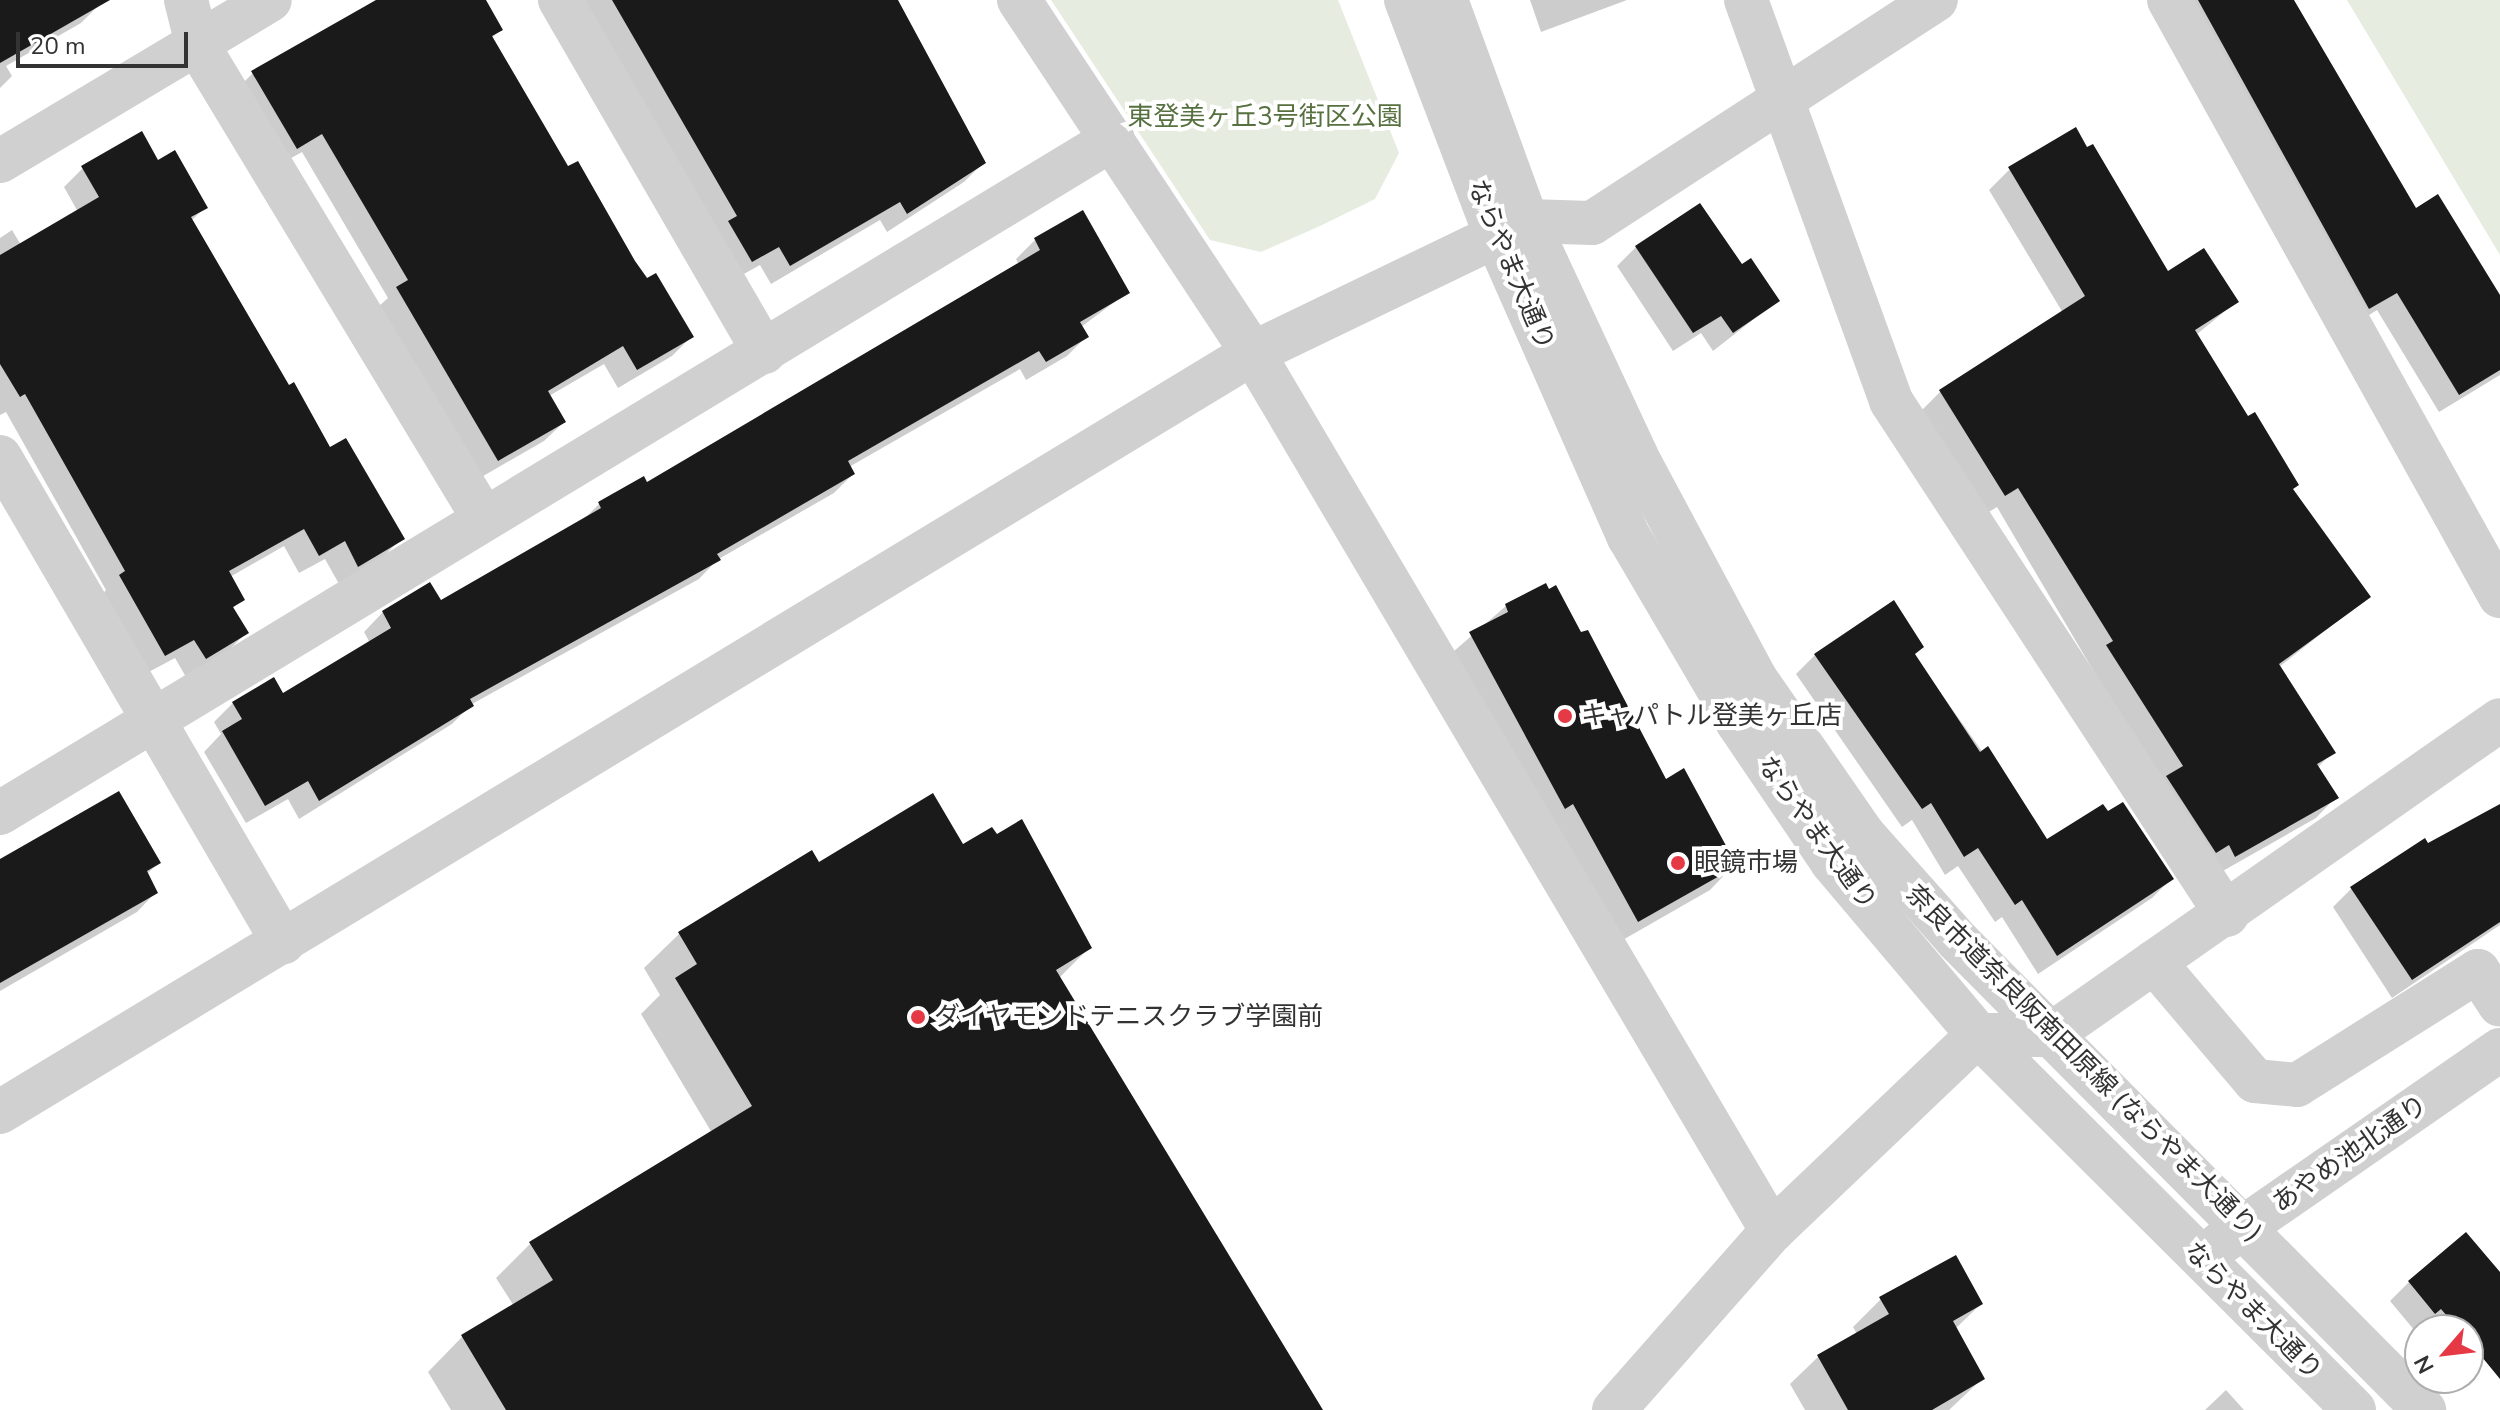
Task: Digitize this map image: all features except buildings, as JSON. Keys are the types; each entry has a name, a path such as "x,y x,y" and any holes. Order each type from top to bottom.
{"street":[{"path":"186,0 197,44 484,519"},
{"path":"0,161 270,0"},
{"path":"560,0 764,352"},
{"path":"1019,0 1253,353 1772,1231"},
{"name":"ならやま大通り","path":"1406,0 1512,228 1629,537 1738,723 1832,862 1978,1035 2354,1410"},
{"name":"奈良市道奈良阪南田原線 (ならやま大通り)","path":"1446,0 1512,228 1755,678 1863,834 1957,940 2245,1226 2424,1410"},
{"path":"1746,0 1891,401 2227,915"},
{"path":"0,1112 1253,353 1512,228 1592,223 1783,103 1936,0"},
{"path":"2169,0 2500,596"},
{"path":"0,813 1113,139"},
{"path":"0,457 283,942"},
{"path":"1614,1410 1772,1231 1978,1035 2050,1035 2227,915 2500,720"},
{"path":"2154,962 2255,1081 2297,1085 2489,988"},
{"name":"あやめ池北通り","path":"2200,1258 2500,1050"}],"green space":[{"name":"東登美ヶ丘3号街区公園","path":"1051,0 1338,0 1399,153 1375,199 1261,252 1210,240"},
{"path":"2347,0 2500,0 2500,255"}],"place":[{"name":"キャパトル登美ヶ丘店","path":"1565,716"},
{"name":"眼鏡市場","path":"1678,863"},
{"name":"ダイヤモンドテニスクラブ学園前","path":"918,1017"}]}
